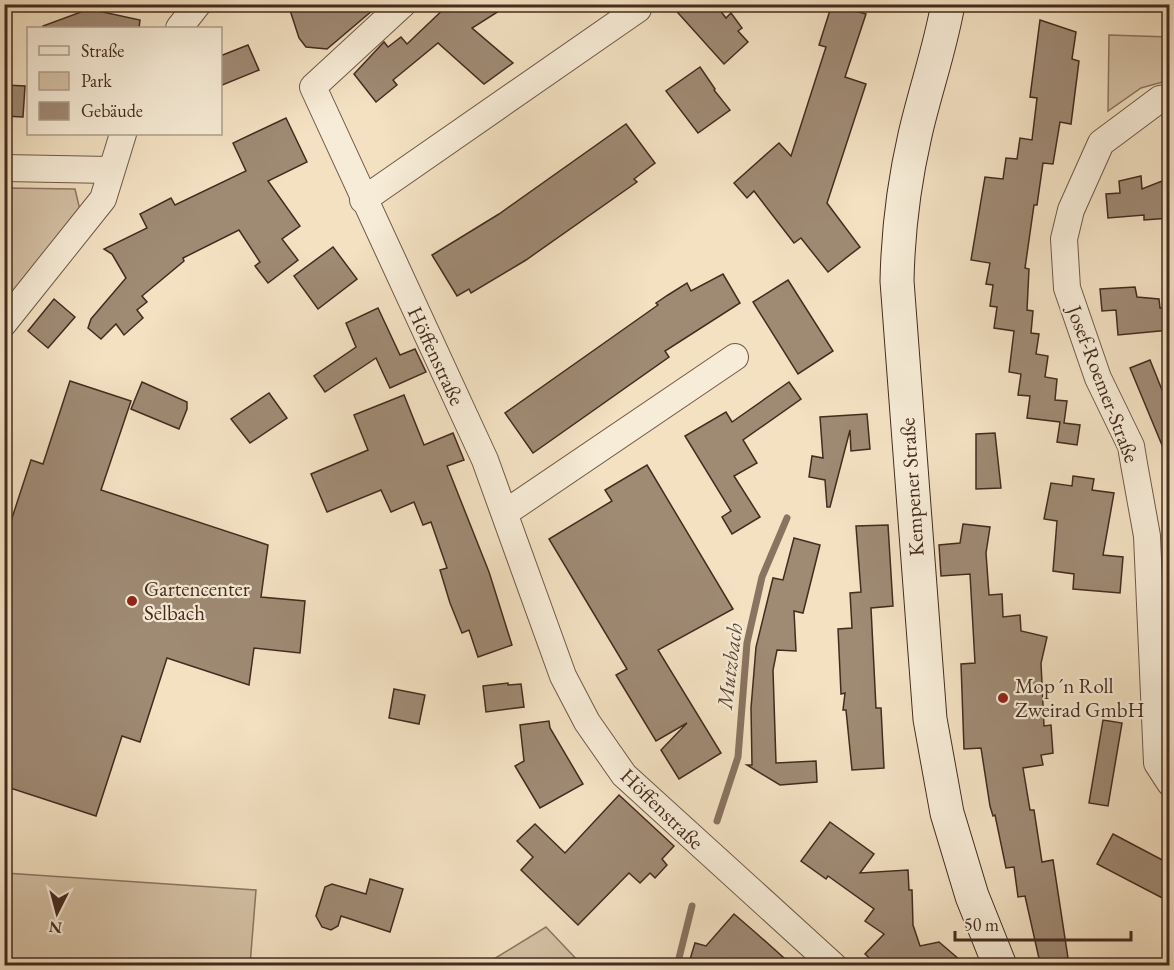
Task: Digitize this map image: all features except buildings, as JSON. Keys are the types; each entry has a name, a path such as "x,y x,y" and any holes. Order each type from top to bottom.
{"main road":[{"name":"Kempener Straße","path":"948,4 941,45 916,133 903,196 898,238 897,281 930,719 948,813 972,896 1000,966"}],"street":[{"path":"180,27 198,4"},
{"name":"Höffenstraße","path":"403,4 337,62 313,87 363,200 485,460 563,676 587,722 624,776 834,966"},
{"path":"363,200 638,9"},
{"name":"Josef-Roemer-Straße","path":"1170,97 1160,99 1101,143 1071,210 1064,239 1067,288 1098,378 1133,455 1147,536 1157,764 1170,783"},
{"path":"4,323 103,199 110,170 123,135"},
{"path":"4,168 110,170"},
{"path":"506,513 735,357"}],"green space":[{"path":"1109,35 1169,37 1170,80 1141,88 1108,111"},
{"path":"5,188 75,189 80,210 5,301"},
{"path":"5,873 256,890 250,965 5,965"},
{"path":"546,927 582,965 484,965"}],"waterway":[{"name":"Mutzbach","path":"717,821 738,757 747,643 762,577 787,518"},
{"name":"Mutzbach","path":"677,966 692,906"}],"place":[{"name":"Gartencenter Selbach","path":"132,601"},
{"name":"Mop ´n Roll Zweirad GmbH","path":"1003,698"}]}
